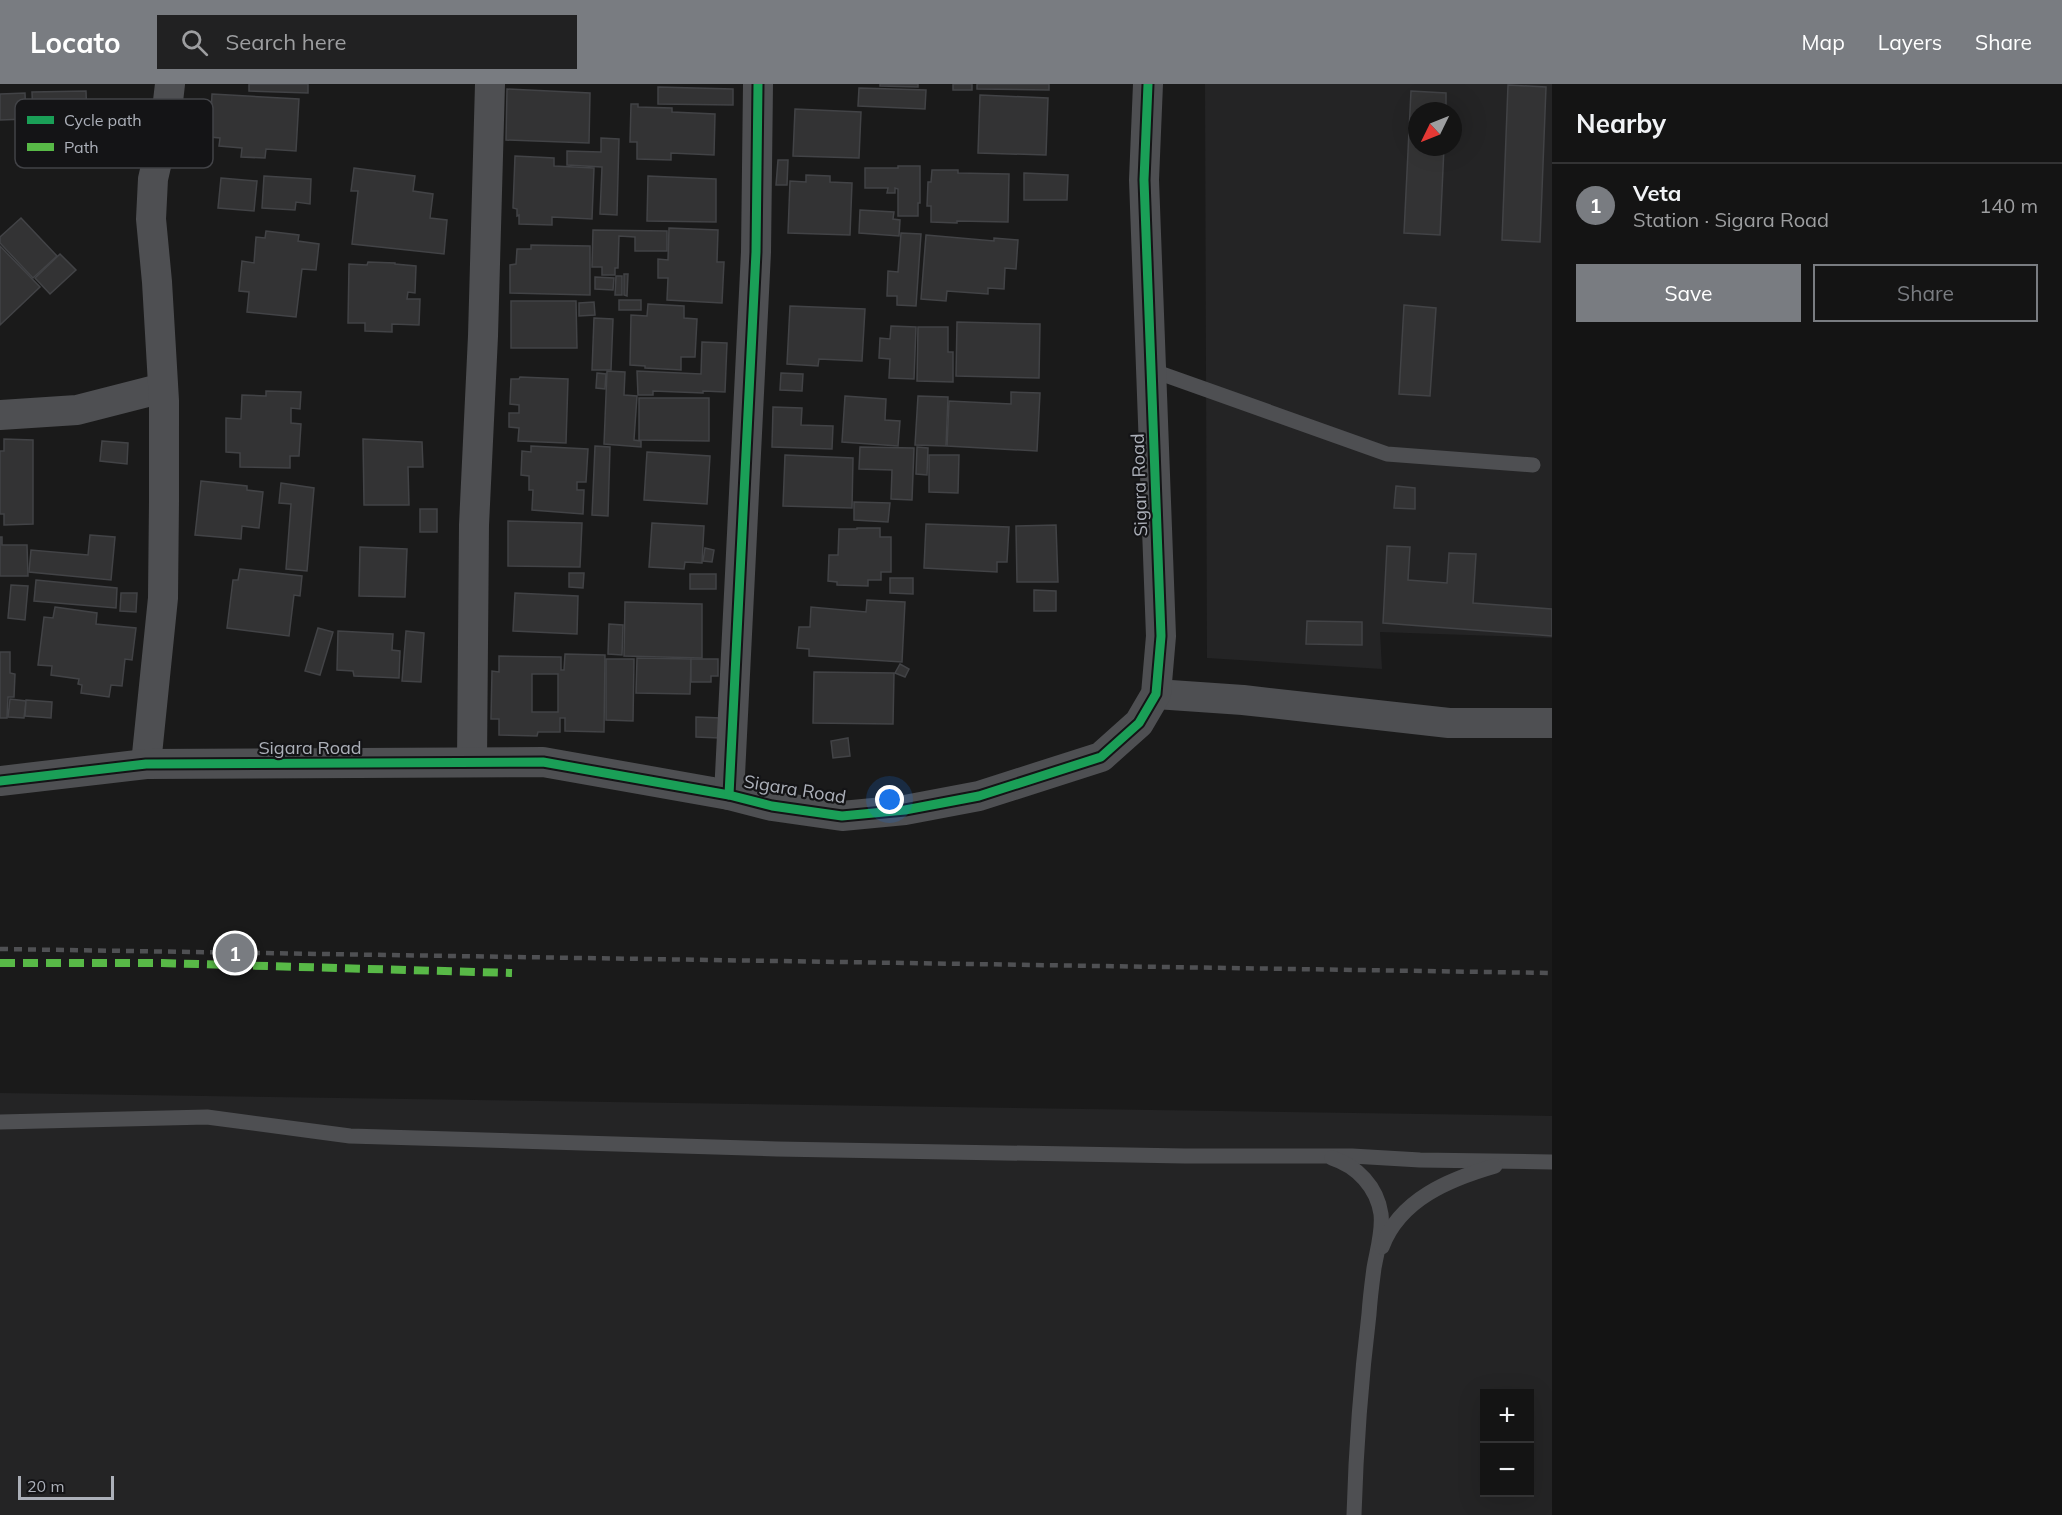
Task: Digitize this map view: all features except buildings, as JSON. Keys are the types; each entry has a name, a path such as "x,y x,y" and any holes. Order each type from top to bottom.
{"street":[{"path":"168,99 170,84"},
{"path":"472,762 474,525 483,336 490,84"},
{"path":"729,795 756,252 758,84"},
{"name":"Sigara Road","path":"0,781 146,764 543,762 729,795 772,806 842,816 905,810 979,796 1101,757 1139,723 1156,694 1161,636 1144,180 1148,84"},
{"path":"146,764 163,598 163,388 151,219 156,168"},
{"path":"0,415 77,410 163,388"},
{"path":"1156,694 1243,700 1449,723 1552,723"}],"lane":[{"path":"1151,370 1387,454 1533,465"},
{"path":"0,1122 207,1117 350,1136 777,1149 1324,1156 1552,1162"},
{"path":"1324,1156 1342,1161 1356,1170 1370,1186 1381,1215 1380,1242 1374,1269 1364,1353 1354,1515"},
{"path":"1374,1269 1385,1239 1399,1217 1421,1198 1441,1185 1511,1161"}],"shaded area":[{"path":"1205,84 1552,84 1552,638 1380,632 1382,669 1207,658"},
{"path":"0,1093 1552,1116 1552,1515 0,1515"}],"railway":[{"path":"0,949 1552,973"}],"marked path":[{"path":"0,963 162,963 512,973"}],"cycle path":[{"path":"729,795 756,252 758,84"},
{"path":"0,781 146,764 543,762 729,795 772,806 842,816 905,810 979,796 1101,757 1139,723 1156,694 1161,636 1144,180 1148,84"}],"place":[{"name":"Veta","path":"235,953"}]}
